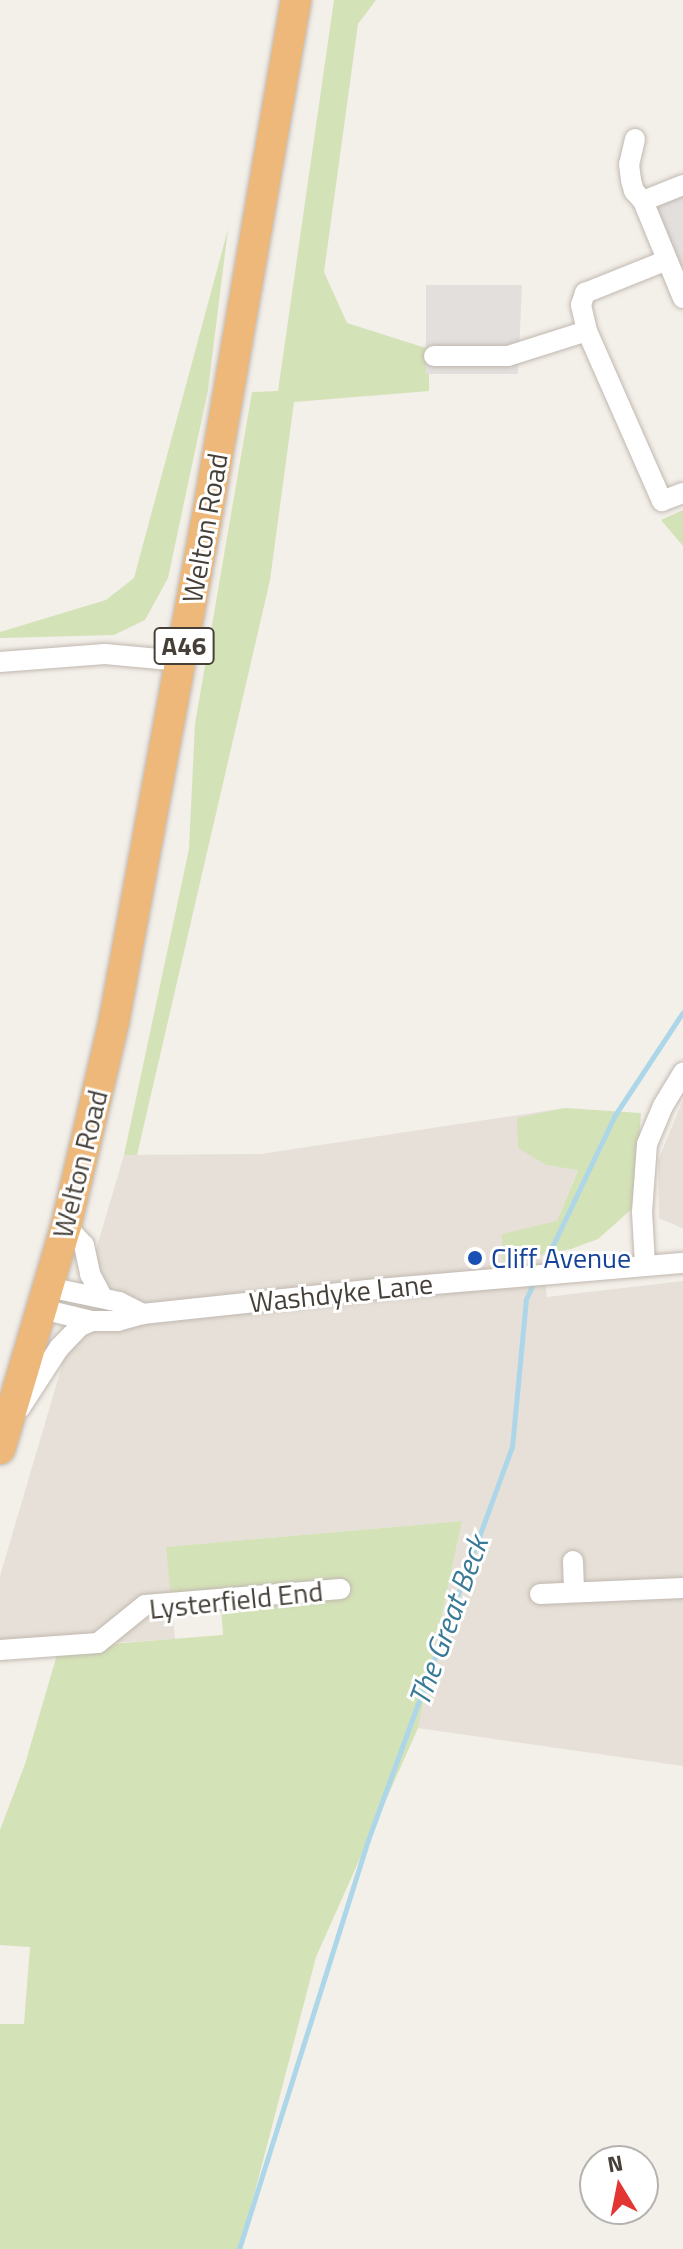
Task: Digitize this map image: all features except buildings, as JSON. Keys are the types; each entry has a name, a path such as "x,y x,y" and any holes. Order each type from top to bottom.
{"highway":[{"name":"Welton Road","path":"45,1298 66,1226 114,1021 181,661 296,0"},
{"name":"A46","path":"3,1440 45,1298"}],"street":[{"path":"635,139 629,164 634,191 643,201 683,298"},
{"path":"643,201 683,185"},
{"path":"667,260 585,293 581,305 587,331 662,501 683,493"},
{"path":"434,356 508,356 587,331"},
{"path":"0,662 105,654 181,661"},
{"path":"645,1265 642,1212 647,1144 663,1106 683,1073"},
{"path":"66,1226 84,1245 90,1274 103,1298"},
{"name":"Washdyke Lane","path":"45,1298 92,1321 118,1321 143,1314 549,1272 683,1263"},
{"name":"Washdyke Lane","path":"45,1298 103,1298 143,1314"},
{"path":"3,1440 59,1348 80,1326 92,1321"},
{"path":"573,1561 574,1592"},
{"path":"540,1594 683,1588"},
{"name":"Lysterfield End","path":"0,1650 98,1643 109,1638 145,1605 340,1589"}],"shaded area":[{"path":"683,195 683,276 653,207"},
{"path":"426,285 522,285 518,374 426,374"},
{"path":"683,1100 682,1228 659,1218 658,1161"},
{"path":"565,1108 517,1119 546,1165 578,1169 557,1221 503,1260 571,1249 542,1256 547,1297 683,1281 683,1766 418,1728 462,1521 167,1547 175,1639 0,1650 0,1576 124,1155 261,1154"}],"green space":[{"path":"334,0 376,0 358,24 324,272 347,323 429,349 429,391 294,402 270,580 137,1155 124,1155 189,849 195,724 252,392 278,391"},
{"path":"228,229 208,390 168,578 145,620 114,635 0,638 0,632 106,600 134,578"},
{"path":"683,510 683,546 661,520"},
{"path":"565,1108 641,1113 634,1207 598,1239 571,1249 503,1261 502,1234 557,1221 578,1170 546,1165 518,1148 517,1118"},
{"path":"462,1521 418,1728 316,1957 240,2249 0,2249 0,2024 24,2024 30,1947 0,1945 0,1830 25,1764 59,1648 223,1635 220,1596 171,1597 166,1547"}],"waterway":[{"name":"The Great Beck","path":"541,1270 615,1115 683,1012"},
{"name":"The Great Beck","path":"239,2249 368,1840 512,1447 526,1299 534,1282"}],"place":[{"name":"Cliff Avenue","path":"475,1258"}]}
